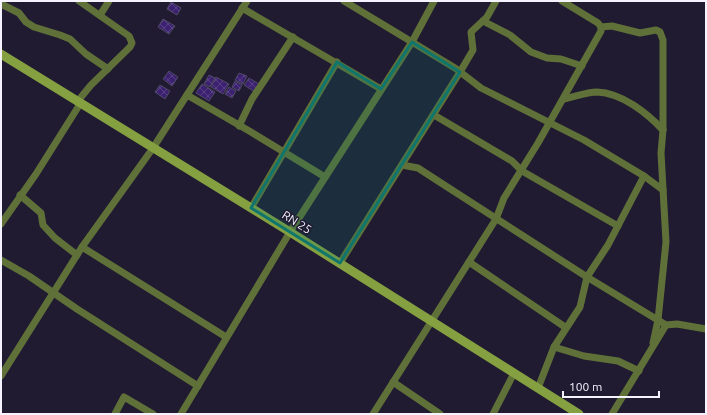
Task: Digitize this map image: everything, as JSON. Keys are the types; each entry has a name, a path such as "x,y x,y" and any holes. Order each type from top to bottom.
{"main road":[{"name":"RN 25","path":"1,54 340,263 579,414"}],"street":[{"path":"1,224 36,174 91,85 130,47 131,39 79,1"},
{"path":"100,15 109,1"},
{"path":"344,1 460,72 481,88 584,140 644,176 664,190"},
{"path":"185,413 198,386 226,337 290,232 412,42 434,1"},
{"path":"340,263 434,115 473,50 471,32 476,26 484,21 496,1"},
{"path":"562,1 601,27 612,26 640,33 656,30 662,35 664,130 661,153 666,242 658,320 652,351"},
{"path":"1,374 82,247 153,148 245,3 293,36 381,89"},
{"path":"1,4 19,13 26,22 34,27 60,34 70,40 82,51 108,69"},
{"path":"484,21 510,35 531,52 547,58 561,59 582,66"},
{"path":"372,414 496,219 504,198 522,171 596,43 601,27"},
{"path":"239,126 252,99 293,36"},
{"path":"251,208 337,62"},
{"path":"564,99 596,92 605,94 638,107 664,130"},
{"path":"187,96 325,177"},
{"path":"434,115 512,161 522,171 618,226"},
{"path":"402,165 418,168 587,278 666,325 677,324 706,328"},
{"path":"538,388 554,347 565,327 580,307 587,278 618,226 644,176"},
{"path":"20,195 41,213 43,226 55,238 78,255"},
{"path":"82,247 226,337"},
{"path":"1,260 29,276 77,309 198,386"},
{"path":"469,262 565,327"},
{"path":"612,414 640,371 666,325"},
{"path":"554,347 584,356 618,360 640,371"},
{"path":"493,414 514,373"},
{"path":"393,382 440,414"},
{"path":"114,414 124,397 153,414"}],"highlighted area":[{"path":"412,42 460,72 340,263 251,208 337,62 381,89"}],"building":[{"path":"171,2 181,8 177,15 167,9"},
{"path":"163,19 175,26 169,34 158,27"},
{"path":"169,71 178,77 172,86 163,79"},
{"path":"239,73 247,76 243,84 235,80"},
{"path":"209,75 215,78 210,87 204,84"},
{"path":"216,77 229,84 223,94 211,87"},
{"path":"249,78 259,84 255,92 244,85"},
{"path":"235,81 242,85 239,91 232,87"},
{"path":"202,84 215,92 209,101 196,93"},
{"path":"160,85 170,91 165,99 155,92"},
{"path":"229,87 236,91 232,98 225,94"}]}
